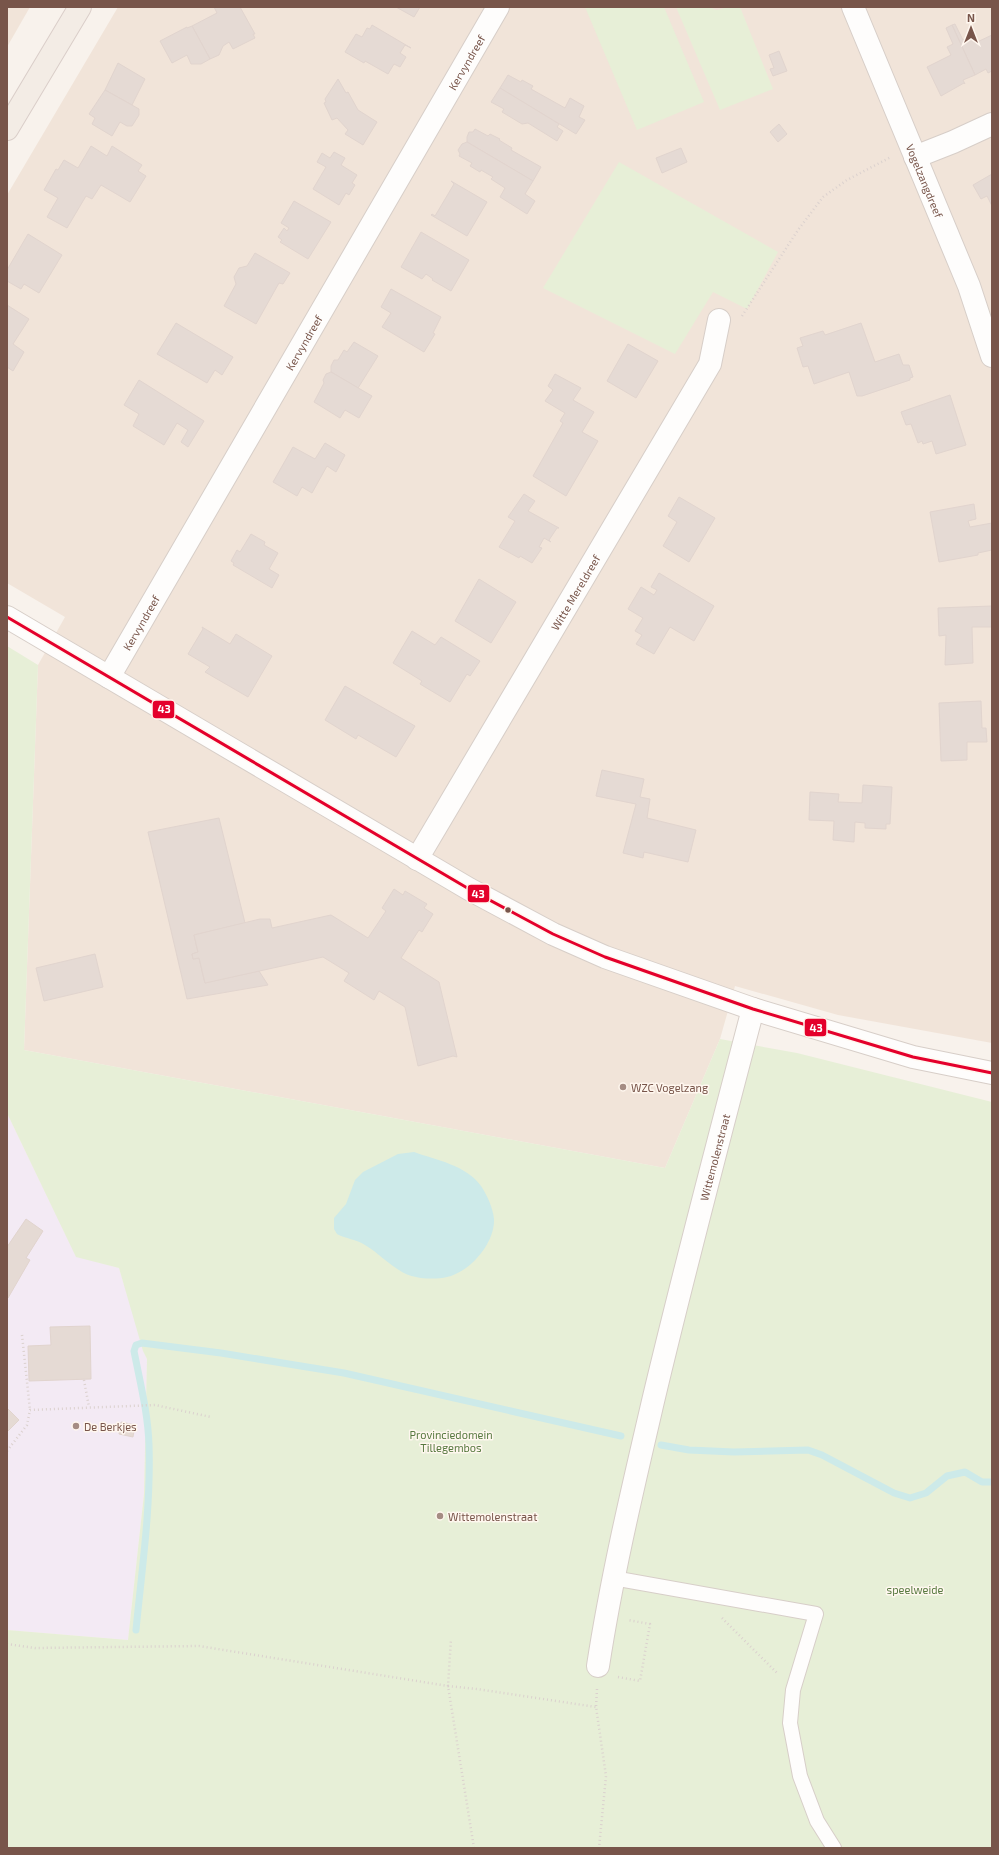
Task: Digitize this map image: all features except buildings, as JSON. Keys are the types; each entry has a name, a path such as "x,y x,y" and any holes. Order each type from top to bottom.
{"main road":[{"path":"7,129 80,7"}],"street":[{"name":"Kervyndreef","path":"109,677 498,7"},
{"name":"Vogelzangdreef","path":"853,7 970,286 992,356"},
{"path":"913,152 953,142 992,124"},
{"name":"Witte Mereldreef","path":"417,859 710,364 719,320"},
{"path":"7,617 417,859 520,917 605,957 753,1009 913,1057 992,1073"},
{"name":"Wittemolenstraat","path":"605,1671 606,1616 635,1476 676,1305 753,1009"}],"lane":[{"path":"613,1578 816,1614 793,1690 790,1723 800,1776 817,1821 834,1848"}],"path":[{"path":"719,320 734,329 798,230 823,197 847,180 913,152"},
{"path":"7,1451 27,1425 30,1410 22,1336"},
{"path":"84,1380 89,1407"},
{"path":"30,1410 155,1405 211,1417"},
{"path":"698,1593 793,1690"},
{"path":"605,1671 640,1681 650,1624 606,1616"},
{"path":"451,1639 448,1686 474,1848"},
{"path":"7,1644 35,1648 199,1646 448,1686 596,1707 606,1776 599,1848"}],"shaded area":[{"path":"7,7 30,7 7,47"},
{"path":"118,7 992,7 992,1043 838,1015 735,986 720,1039 665,1168 24,1050 38,665 65,617 7,583 7,195"},
{"name":"De Berkjes","path":"7,1113 76,1256 119,1268 147,1359 144,1494 128,1640 7,1630"}],"green space":[{"path":"585,7 664,7 704,102 637,130"},
{"path":"676,7 709,7 717,10 728,7 740,7 773,89 720,110"},
{"path":"619,162 778,252 747,309 713,292 675,354 543,288"},
{"name":"Provinciedomein Tillegembos","path":"7,646 38,665 24,1050 665,1168 720,1039 797,1053 992,1102 992,1848 7,1848 7,1630 128,1640 144,1494 147,1359 143,1351 119,1268 76,1257 7,1113"}],"water":[{"path":"414,1152 450,1164 467,1173 481,1186 492,1210 494,1219 493,1228 486,1247 472,1263 456,1274 447,1277 419,1278 409,1275 396,1268 362,1243 337,1234 334,1229 334,1218 346,1204 355,1180 363,1172 398,1154"}],"waterway":[{"path":"136,1630 146,1538 149,1491 149,1445 147,1421 134,1351 136,1345 142,1343 221,1353 344,1373 621,1436"},
{"path":"661,1445 689,1450 734,1452 808,1450 822,1455 894,1493 910,1498 926,1493 947,1476 965,1472 982,1482 992,1482"}],"transit line":[{"name":"43","path":"7,617 469,889 553,934 605,957 753,1009 913,1057 992,1073"}],"place":[{"name":"WZC Vogelzang","path":"623,1087"},
{"name":"De Berkjes","path":"76,1426"},
{"name":"Wittemolenstraat","path":"440,1516"}],"park label":[{"name":"speelweide","path":"915,1589"}]}
